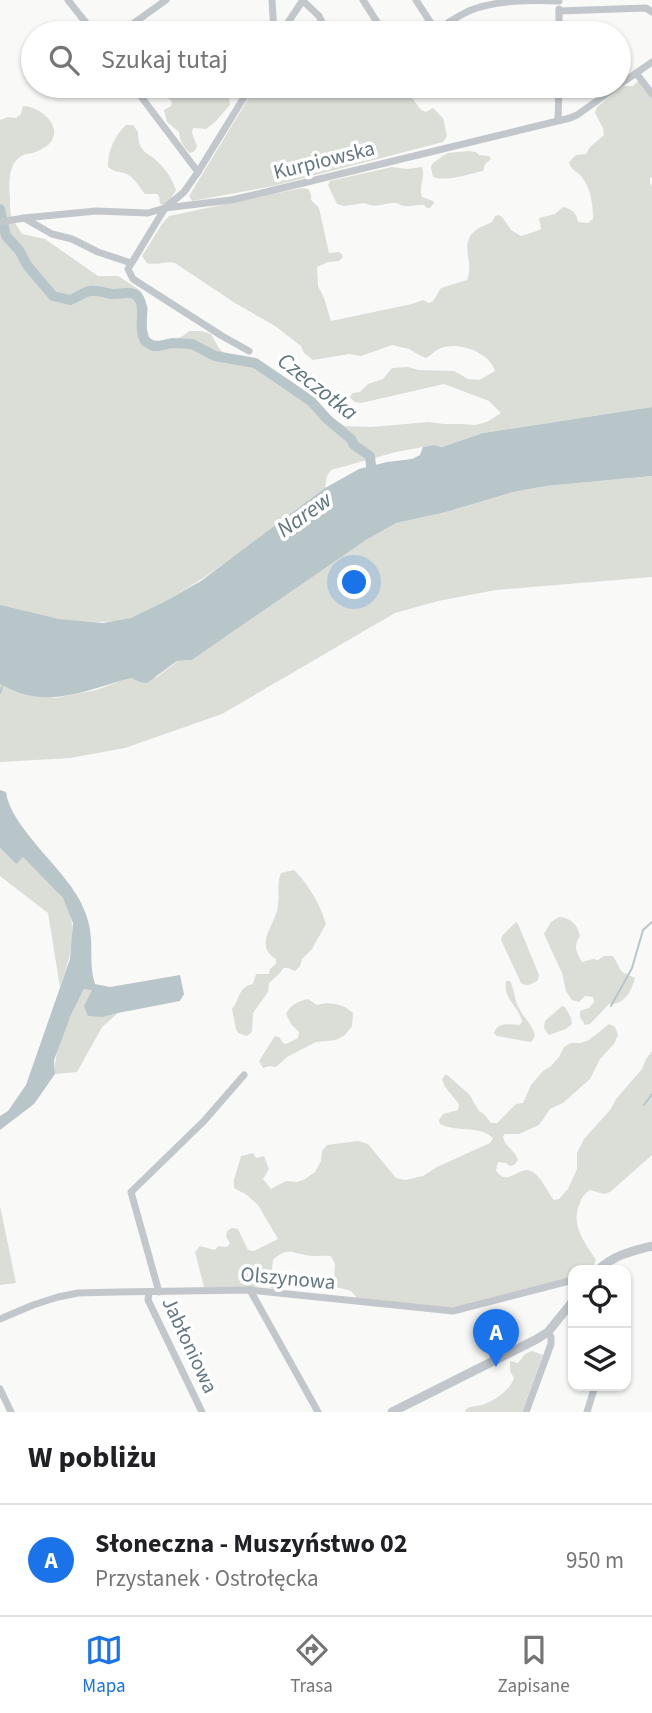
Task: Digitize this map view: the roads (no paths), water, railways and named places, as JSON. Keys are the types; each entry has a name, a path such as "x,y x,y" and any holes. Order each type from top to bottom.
{"street":[{"path":"68,0 85,21"},
{"path":"137,21 166,0"},
{"path":"272,0 273,21"},
{"path":"289,21 303,0 321,21"},
{"path":"363,0 376,21"},
{"path":"416,0 428,21"},
{"path":"470,0 474,8"},
{"path":"452,21 474,8 513,0 559,1 559,21"},
{"path":"559,11 646,8 652,12"},
{"name":"Kurpiowska","path":"631,77 652,62"},
{"path":"636,73 652,94"},
{"path":"142,98 198,172"},
{"path":"244,98 198,172 184,192 165,208 128,269 133,279 249,351"},
{"path":"558,120 559,98"},
{"name":"Kurpiowska","path":"2,221 96,211 148,213 165,208 230,200 577,115 602,98"},
{"path":"24,218 52,234 80,242 98,252 131,263"},
{"path":"159,1292 131,1192 204,1121 244,1075"},
{"path":"605,1265 616,1257 652,1246"},
{"name":"Olszynowa","path":"0,1319 33,1305 78,1293 250,1290 453,1311 568,1281"},
{"path":"250,1290 318,1412"},
{"name":"Jabłoniowa","path":"149,1292 148,1300 202,1412"},
{"path":"392,1412 527,1345 548,1332 568,1307"},
{"path":"526,1412 551,1343 548,1332"},
{"path":"0,1389 11,1412"},
{"path":"587,1412 593,1391"}],"water":[{"name":"Narew","path":"652,407 652,476 546,486 513,492 446,512 396,523 366,540 192,660 177,661 147,683 131,678 66,696 50,697 17,692 0,684 0,605 59,619 103,623 131,618 201,581 325,488 359,469 412,459 420,455 423,447 442,447 483,433"},
{"path":"0,790 6,792 17,819 81,903 91,937 95,984 110,987 180,975 184,994 180,1001 103,1017 88,1016 84,1006 92,990 84,989 54,1060 55,1074 34,1104 0,1130 0,1116 8,1111 26,1085 70,959 73,923 63,898 23,857 16,864 0,848"}],"waterway":[{"name":"Czeczotka","path":"0,209 6,236 53,296 70,300 93,291 135,294 142,308 145,341 153,346 192,344 215,356 255,363 311,401 354,445 370,456 372,477"},
{"path":"0,693 3,684"},
{"path":"611,1006 632,968 643,930 652,922"},
{"path":"644,1105 652,1094"}],"place":[{"name":"Słoneczna - Muszyństwo 02","path":"496,1367"}]}
